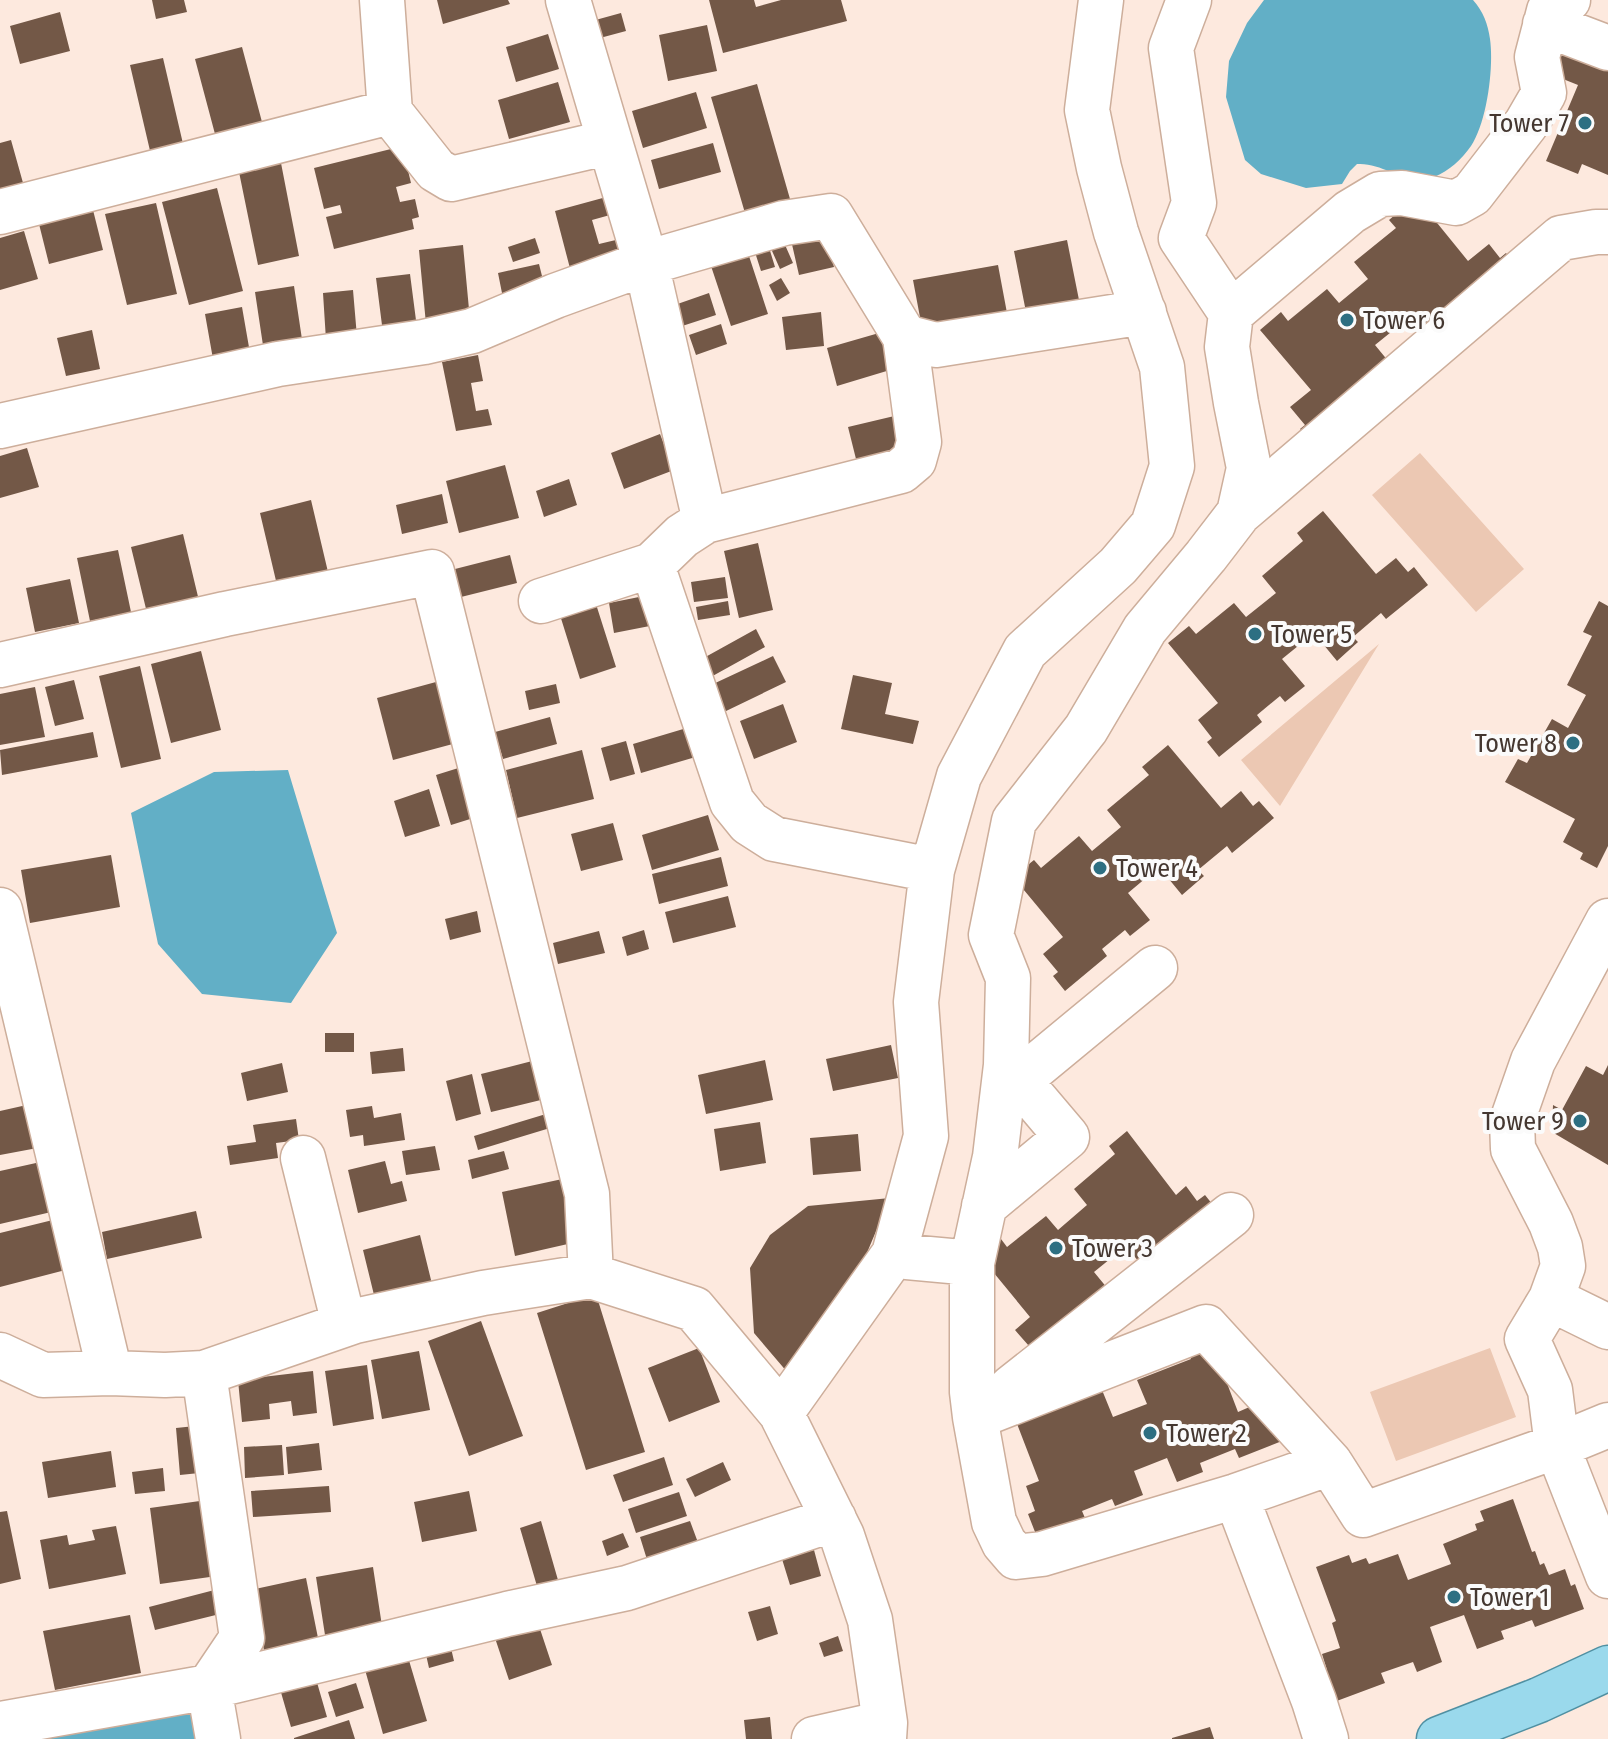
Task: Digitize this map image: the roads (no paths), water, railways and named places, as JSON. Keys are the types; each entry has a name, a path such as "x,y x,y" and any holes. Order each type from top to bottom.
{"main road":[{"path":"1439,1739 1539,1700 1608,1668"}],"street":[{"path":"382,0 390,112 436,170 451,179 610,142"},
{"path":"568,0 646,263 705,521"},
{"path":"781,1413 894,1254 926,1136 916,1002 932,870 959,776 1025,651 1118,566 1153,525 1172,466 1162,367 1113,219 1087,110 1101,0"},
{"path":"1189,0 1171,48 1194,203 1181,238 1231,313 1227,347 1249,468 1239,513"},
{"path":"1231,313 1350,212 1380,194 1402,193 1456,203 1472,194 1526,124 1544,93 1537,57 1556,12 1608,48"},
{"path":"0,212 390,112"},
{"path":"0,426 278,364 424,342 472,331 646,263 784,223 831,216 905,337 919,442 914,460 901,471 705,521 682,536 652,565 541,601"},
{"path":"1330,1463 1236,1496 1042,1554 1016,1557 1004,1543 994,1522 972,1392 972,1263 1012,1073 1008,978 991,935 1014,821 1086,729 1145,629 1239,513 1561,238 1608,232"},
{"path":"905,337 936,345 1144,312"},
{"path":"652,565 732,802 749,823 774,839 932,870"},
{"path":"0,665 225,614 432,572 587,1194 591,1276"},
{"path":"0,910 110,1373"},
{"path":"1608,921 1533,1061 1512,1121 1513,1149 1551,1223 1563,1266 1551,1299 1527,1339 1550,1390 1557,1446 1608,1576"},
{"path":"1012,1073 1155,968"},
{"path":"984,1206 1067,1137 1012,1073"},
{"path":"303,1158 344,1324"},
{"path":"975,1417 1231,1215"},
{"path":"894,1254 972,1263"},
{"path":"0,1355 43,1375 204,1373 344,1324 483,1293 591,1276 694,1309 781,1413 842,1536 870,1620 885,1731 814,1739"},
{"path":"1551,1299 1608,1327"},
{"path":"975,1417 1206,1327 1330,1463 1363,1515 1608,1425"},
{"path":"204,1373 242,1638 209,1687 218,1739"},
{"path":"1236,1496 1326,1739"},
{"path":"0,1724 209,1687 627,1588 834,1519"}],"water":[{"path":"1264,0 1473,0 1488,28 1491,64 1485,109 1471,146 1450,168 1424,179 1404,177 1367,164 1357,164 1342,184 1306,188 1261,174 1245,160 1226,97 1229,61 1247,23"},
{"path":"288,770 337,933 291,1003 202,994 158,944 131,813 214,772"},
{"path":"205,1708 224,1739 27,1739"}],"place":[{"name":"Tower 7","path":"1585,123"},
{"name":"Tower 6","path":"1347,320"},
{"name":"Tower 5","path":"1255,634"},
{"name":"Tower 8","path":"1573,743"},
{"name":"Tower 4","path":"1100,868"},
{"name":"Tower 9","path":"1580,1121"},
{"name":"Tower 3","path":"1056,1248"},
{"name":"Tower 2","path":"1150,1433"},
{"name":"Tower 1","path":"1454,1597"}]}
